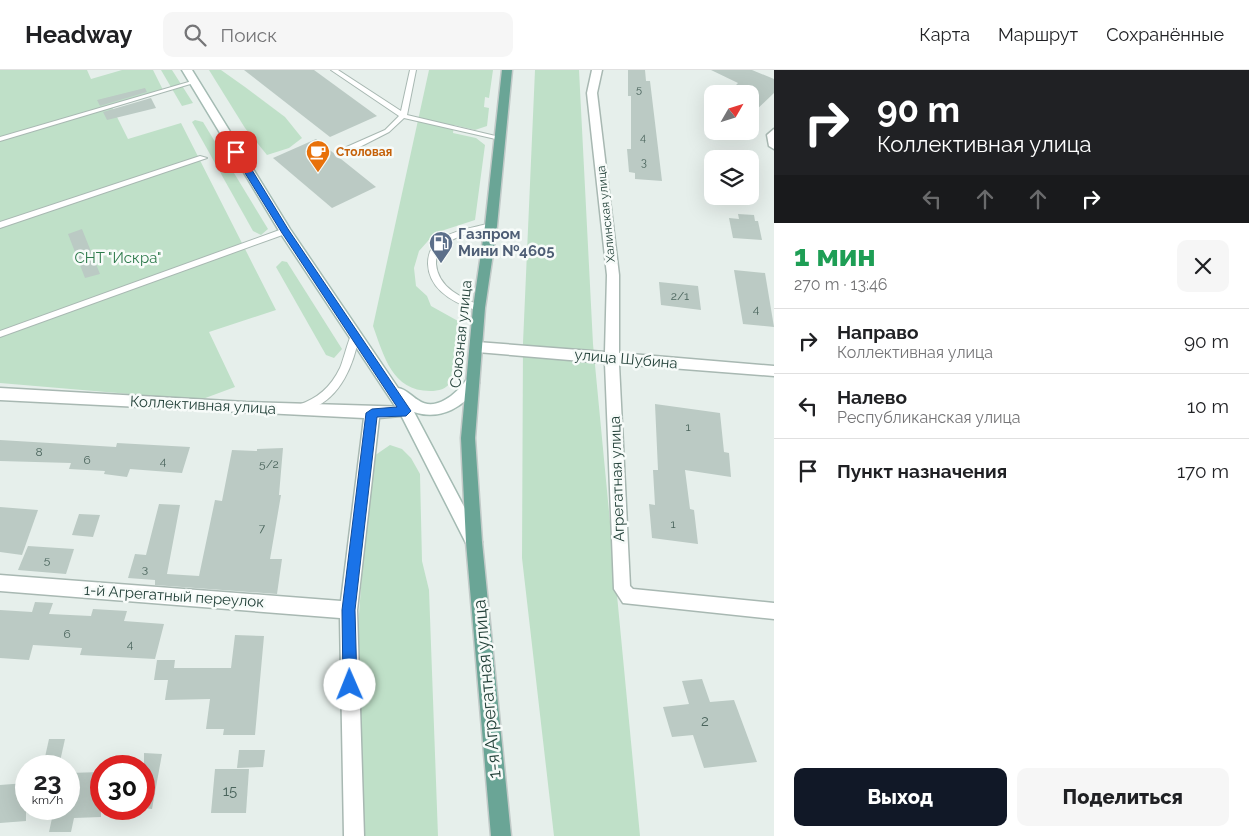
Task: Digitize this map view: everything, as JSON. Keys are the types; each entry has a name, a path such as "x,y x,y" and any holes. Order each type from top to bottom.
{"main road":[{"name":"Союзная улица","path":"474,542 468,438 479,308 491,226 507,70"},
{"name":"1-я Агрегатная улица","path":"474,542 501,836"}],"street":[{"path":"187,70 285,230 406,411 474,542"},
{"name":"Халинская улица","path":"597,70 592,93 613,275 612,359"},
{"path":"774,132 772,134 774,146"},
{"name":"улица Шубина","path":"477,347 774,371"},
{"name":"Агрегатная улица","path":"612,359 622,589 629,597 774,611"},
{"path":"384,379 409,402 421,409 436,409 448,406 466,392 472,383"},
{"name":"Коллективная улица","path":"0,394 372,413 406,411"},
{"path":"354,836 348,610 372,413"},
{"name":"1-й Агрегатный переулок","path":"0,583 348,610"}],"lane":[{"path":"334,70 403,116 500,138"},
{"path":"345,151 387,131 403,116 413,70"},
{"path":"0,139 194,82"},
{"path":"0,225 203,158"},
{"path":"479,308 452,295 437,284 431,272 432,251 454,236 491,226"},
{"path":"0,334 285,230"},
{"path":"298,409 310,406 328,394 352,353 355,336"}],"green space":[{"name":"СНТ \"Искра\"","path":"0,70 87,70 91,79 122,70 153,70 164,92 112,107 128,139 181,123 276,310 209,332 235,387 200,400 0,383"},
{"path":"161,70 172,70 193,103 182,106"},
{"path":"209,70 221,70 245,87 285,117 302,138 289,148 267,155 245,128"},
{"path":"429,70 493,70 489,98 485,97 484,107 489,108 487,126 475,130 454,125 453,133 476,138 485,145 475,220 435,233 419,251 414,268 416,286 427,296 431,306 458,321 451,382 436,391 417,389 407,385 398,378 386,360 373,326"},
{"path":"535,70 579,70 593,344 640,836 554,836 522,558 523,343"},
{"path":"195,120 203,122 268,229 261,235 253,231 192,122"},
{"path":"282,261 287,262 342,349 334,358 326,355 276,267"},
{"path":"390,445 402,449 411,458 420,474 422,561 429,590 438,836 348,836 359,614 371,458"}],"building":[{"path":"244,70 314,70 377,116 330,137"},
{"path":"628,70 645,70 646,81 650,81 662,181 635,179 635,173 629,172 627,149 631,149 631,96 628,96"},
{"path":"711,70 752,70 774,79 774,93 759,107 759,85 736,85 738,83"},
{"path":"145,88 147,92 100,106 97,100"},
{"path":"151,98 156,108 107,120 103,112"},
{"path":"316,139 376,187 332,208 273,158"},
{"path":"738,214 754,215 755,221 758,221 762,240 733,238 729,218 739,219"},
{"path":"82,229 100,274 85,278 68,234"},
{"path":"734,270 765,273 774,327 743,324"},
{"path":"659,282 698,286 701,310 661,305"},
{"path":"655,404 720,413 724,452 729,453 731,477 685,470 690,509 694,510 698,544 652,538 649,504 655,505 653,470 658,470"},
{"path":"0,440 116,447 117,443 190,447 182,473 130,469 127,477 104,474 105,471 69,469 71,463 0,461"},
{"path":"283,448 279,495 281,495 270,559 282,559 277,594 155,585 155,580 128,578 135,554 146,555 159,504 180,505 167,574 199,576 215,500 222,501 232,450 257,451 257,449"},
{"path":"0,507 38,510 22,555 0,552"},
{"path":"79,514 100,515 93,537 72,535"},
{"path":"28,546 74,549 66,574 18,570"},
{"path":"35,602 53,603 49,614 91,616 93,609 127,611 124,621 164,624 155,659 80,655 82,648 33,645 29,660 0,658 0,610 32,612"},
{"path":"235,635 264,636 255,735 223,735 224,729 206,729 210,699 165,700 168,680 154,680 157,660 175,660 174,668 231,668"},
{"path":"702,679 710,702 734,700 757,762 704,768 693,735 672,737 663,707 689,704 682,681"},
{"path":"49,739 65,739 61,755 45,755"},
{"path":"239,750 265,750 263,767 237,768"},
{"path":"144,753 162,754 155,792 155,755 144,755"},
{"path":"215,769 249,769 246,813 211,813"},
{"path":"90,772 90,817 80,818 80,773"},
{"path":"15,784 15,820 26,821 0,823 0,785"},
{"path":"52,820 74,820 71,832 49,832"}],"place":[{"name":"Столовая","path":"318,173"},
{"name":"Газпром Мини №4605","path":"441,264"}],"route":[{"path":"236,152 285,230 406,411 372,413 348,610 350,685"}]}
